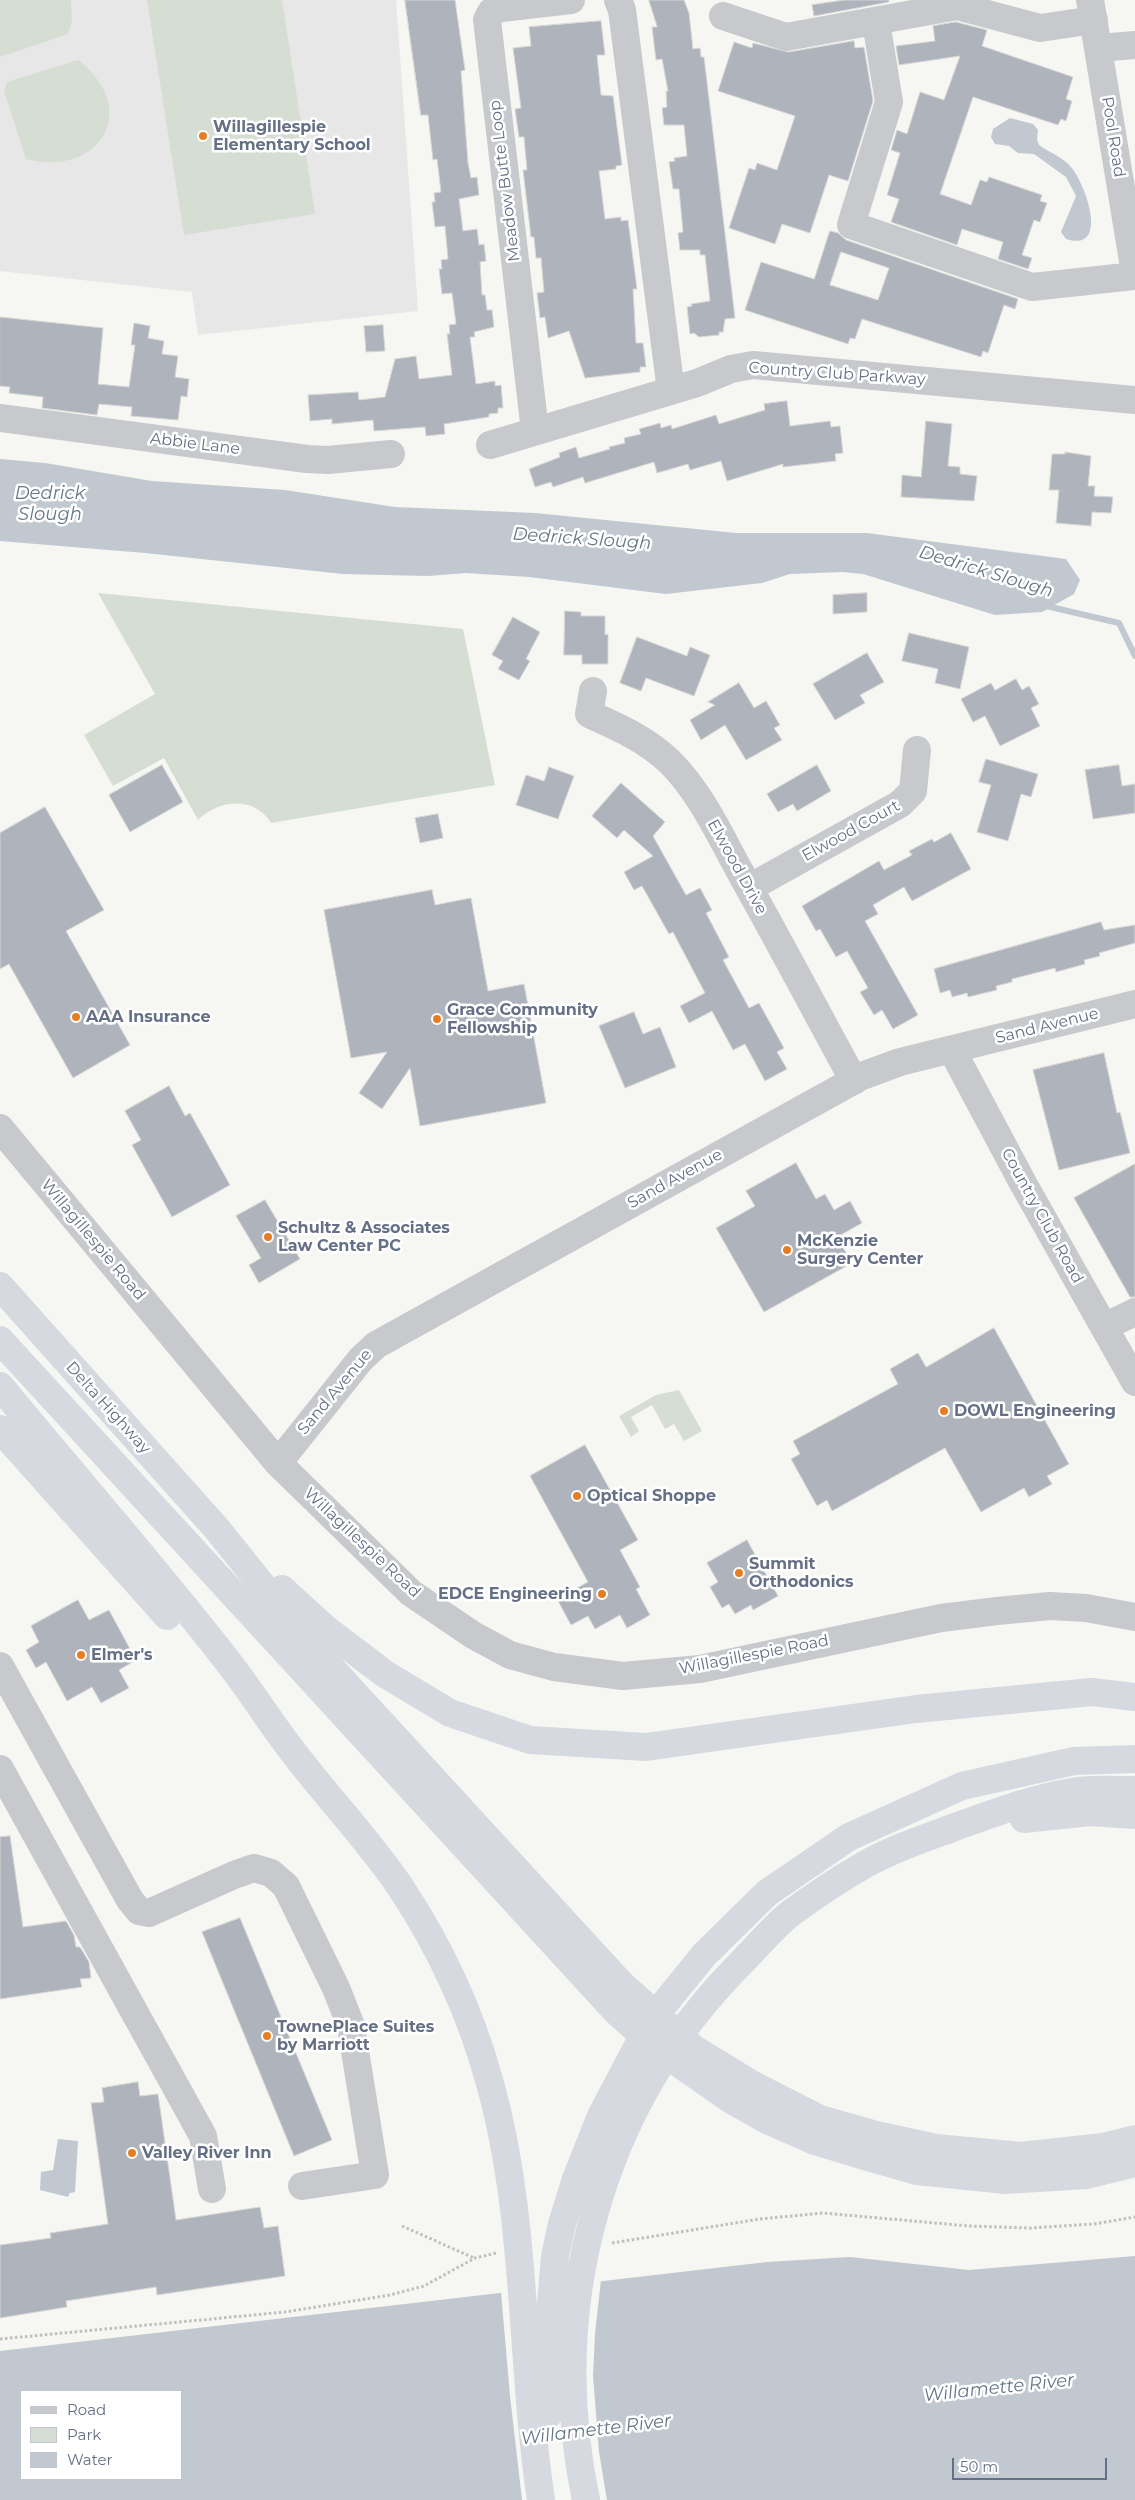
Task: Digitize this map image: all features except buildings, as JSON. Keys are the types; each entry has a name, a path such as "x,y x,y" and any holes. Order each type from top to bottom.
{"highway":[{"name":"Delta Highway","path":"0,1286 217,1529"},
{"path":"0,1340 616,2011 657,2048 730,2099 767,2120 812,2140 917,2171 1006,2180 1087,2174 1135,2163"},
{"path":"0,1386 230,1664 295,1756 400,1886 450,1975 469,2017 490,2081 509,2170 519,2262 534,2449 541,2500"},
{"path":"0,1429 161,1609 216,1674 295,1756"},
{"path":"217,1529 327,1630 385,1674 450,1713 530,1740 646,1747 916,1709 1092,1692 1135,1697"},
{"path":"217,1529 323,1660 621,1984 694,2049 753,2085 820,2119 876,2135 936,2148 1021,2156 1103,2147 1135,2139"},
{"path":"558,2500 548,2419 547,2351 555,2256 562,2224 588,2149 618,2080 661,2008 704,1955 767,1893 849,1837 962,1786 1074,1761 1135,1759"},
{"path":"586,2500 574,2422 571,2362 580,2278 601,2189 619,2144 638,2104 670,2050 697,2011 728,1976 789,1914 857,1869 916,1841 1019,1806 1079,1791 1135,1790"},
{"path":"965,1824 1090,1812 1135,1815"}],"street":[{"name":"Meadow Butte Loop","path":"535,431 488,20 492,12 501,8 571,0"},
{"path":"618,0 622,10 671,391"},
{"path":"723,16 786,38 957,6 1040,28 1092,10"},
{"name":"Pool Road","path":"1092,10 1135,275"},
{"path":"876,22 889,102 852,225 1032,287 1135,275"},
{"path":"1098,48 1135,45"},
{"name":"Country Club Parkway","path":"490,445 671,391 731,369 753,365 1135,400"},
{"name":"Abbie Lane","path":"0,418 307,459 328,460 391,454"},
{"name":"Elwood Drive","path":"593,691 589,714 640,738 661,754 681,774 708,816 749,888 854,1081"},
{"name":"Elwood Court","path":"749,888 900,804 913,791 917,750"},
{"name":"Sand Avenue","path":"278,1463 361,1359 376,1345 854,1081 900,1062 1135,1004"},
{"name":"Country Club Road","path":"952,1050 1135,1382"},
{"name":"Willagillespie Road","path":"0,1128 278,1463 411,1593 473,1635 510,1655 554,1667 623,1676 700,1668 941,1618 997,1611 1050,1606 1086,1608 1135,1617"},
{"path":"1104,1327 1135,1312"},
{"path":"0,1666 130,1900 139,1911 149,1914 234,1875 254,1868 271,1873 286,1886 336,1988 351,2026 375,2175 302,2186"},
{"path":"0,1768 203,2136 212,2189"}],"path":[{"path":"402,2226 475,2258"}],"shaded area":[{"name":"Willagillespie Elementary School","path":"0,0 396,0 418,311 198,335 192,292 0,271"}],"green space":[{"path":"0,0 71,0 72,21 68,34 0,57"},
{"path":"147,0 282,0 315,214 184,235"},
{"path":"78,60 97,79 107,99 109,118 104,135 92,149 74,158 52,162 26,159 4,91 7,82"},
{"path":"98,593 463,629 495,785 271,823 256,808 236,804 216,808 198,820 164,758 113,786 84,735 155,694"},
{"path":"679,1390 702,1431 684,1441 674,1424 665,1429 652,1405 631,1417 639,1431 631,1437 619,1416 656,1395"}],"water":[{"path":"1010,118 1033,124 1038,130 1037,140 1039,145 1064,160 1077,175 1091,214 1091,227 1088,236 1080,241 1066,239 1061,232 1076,196 1066,177 1034,154 1018,153 1009,146 995,144 991,137 993,129"},
{"name":"Dedrick Slough","path":"0,459 45,463 152,481 285,490 395,507 535,513 736,533 867,533 1066,559 1080,580 1074,594 1042,612 995,615 863,574 843,572 790,574 762,583 666,594 529,577 466,573 428,576 343,574 145,553 0,541"},
{"path":"58,2139 78,2141 75,2192 70,2193 68,2197 40,2190 41,2172 53,2170"},
{"name":"Willamette River","path":"1135,2256 1135,2500 0,2500 0,2351 767,2262 850,2257 969,2270"}],"pier":[{"path":"601,2280 595,2333 593,2376 599,2452 607,2500 522,2500 501,2292"}],"waterway":[{"name":"Dedrick Slough","path":"1042,605 1119,623 1135,656"}],"place":[{"name":"Willagillespie Elementary School","path":"203,136"},
{"name":"AAA Insurance","path":"76,1017"},
{"name":"Grace Community Fellowship","path":"437,1019"},
{"name":"Schultz & Associates Law Center PC","path":"268,1237"},
{"name":"McKenzie Surgery Center","path":"787,1250"},
{"name":"DOWL Engineering","path":"944,1411"},
{"name":"Optical Shoppe","path":"577,1496"},
{"name":"Summit Orthodonics","path":"739,1573"},
{"name":"EDCE Engineering","path":"602,1594"},
{"name":"Elmer's","path":"81,1655"},
{"name":"TownePlace Suites by Marriott","path":"267,2036"},
{"name":"Valley River Inn","path":"132,2153"}]}
